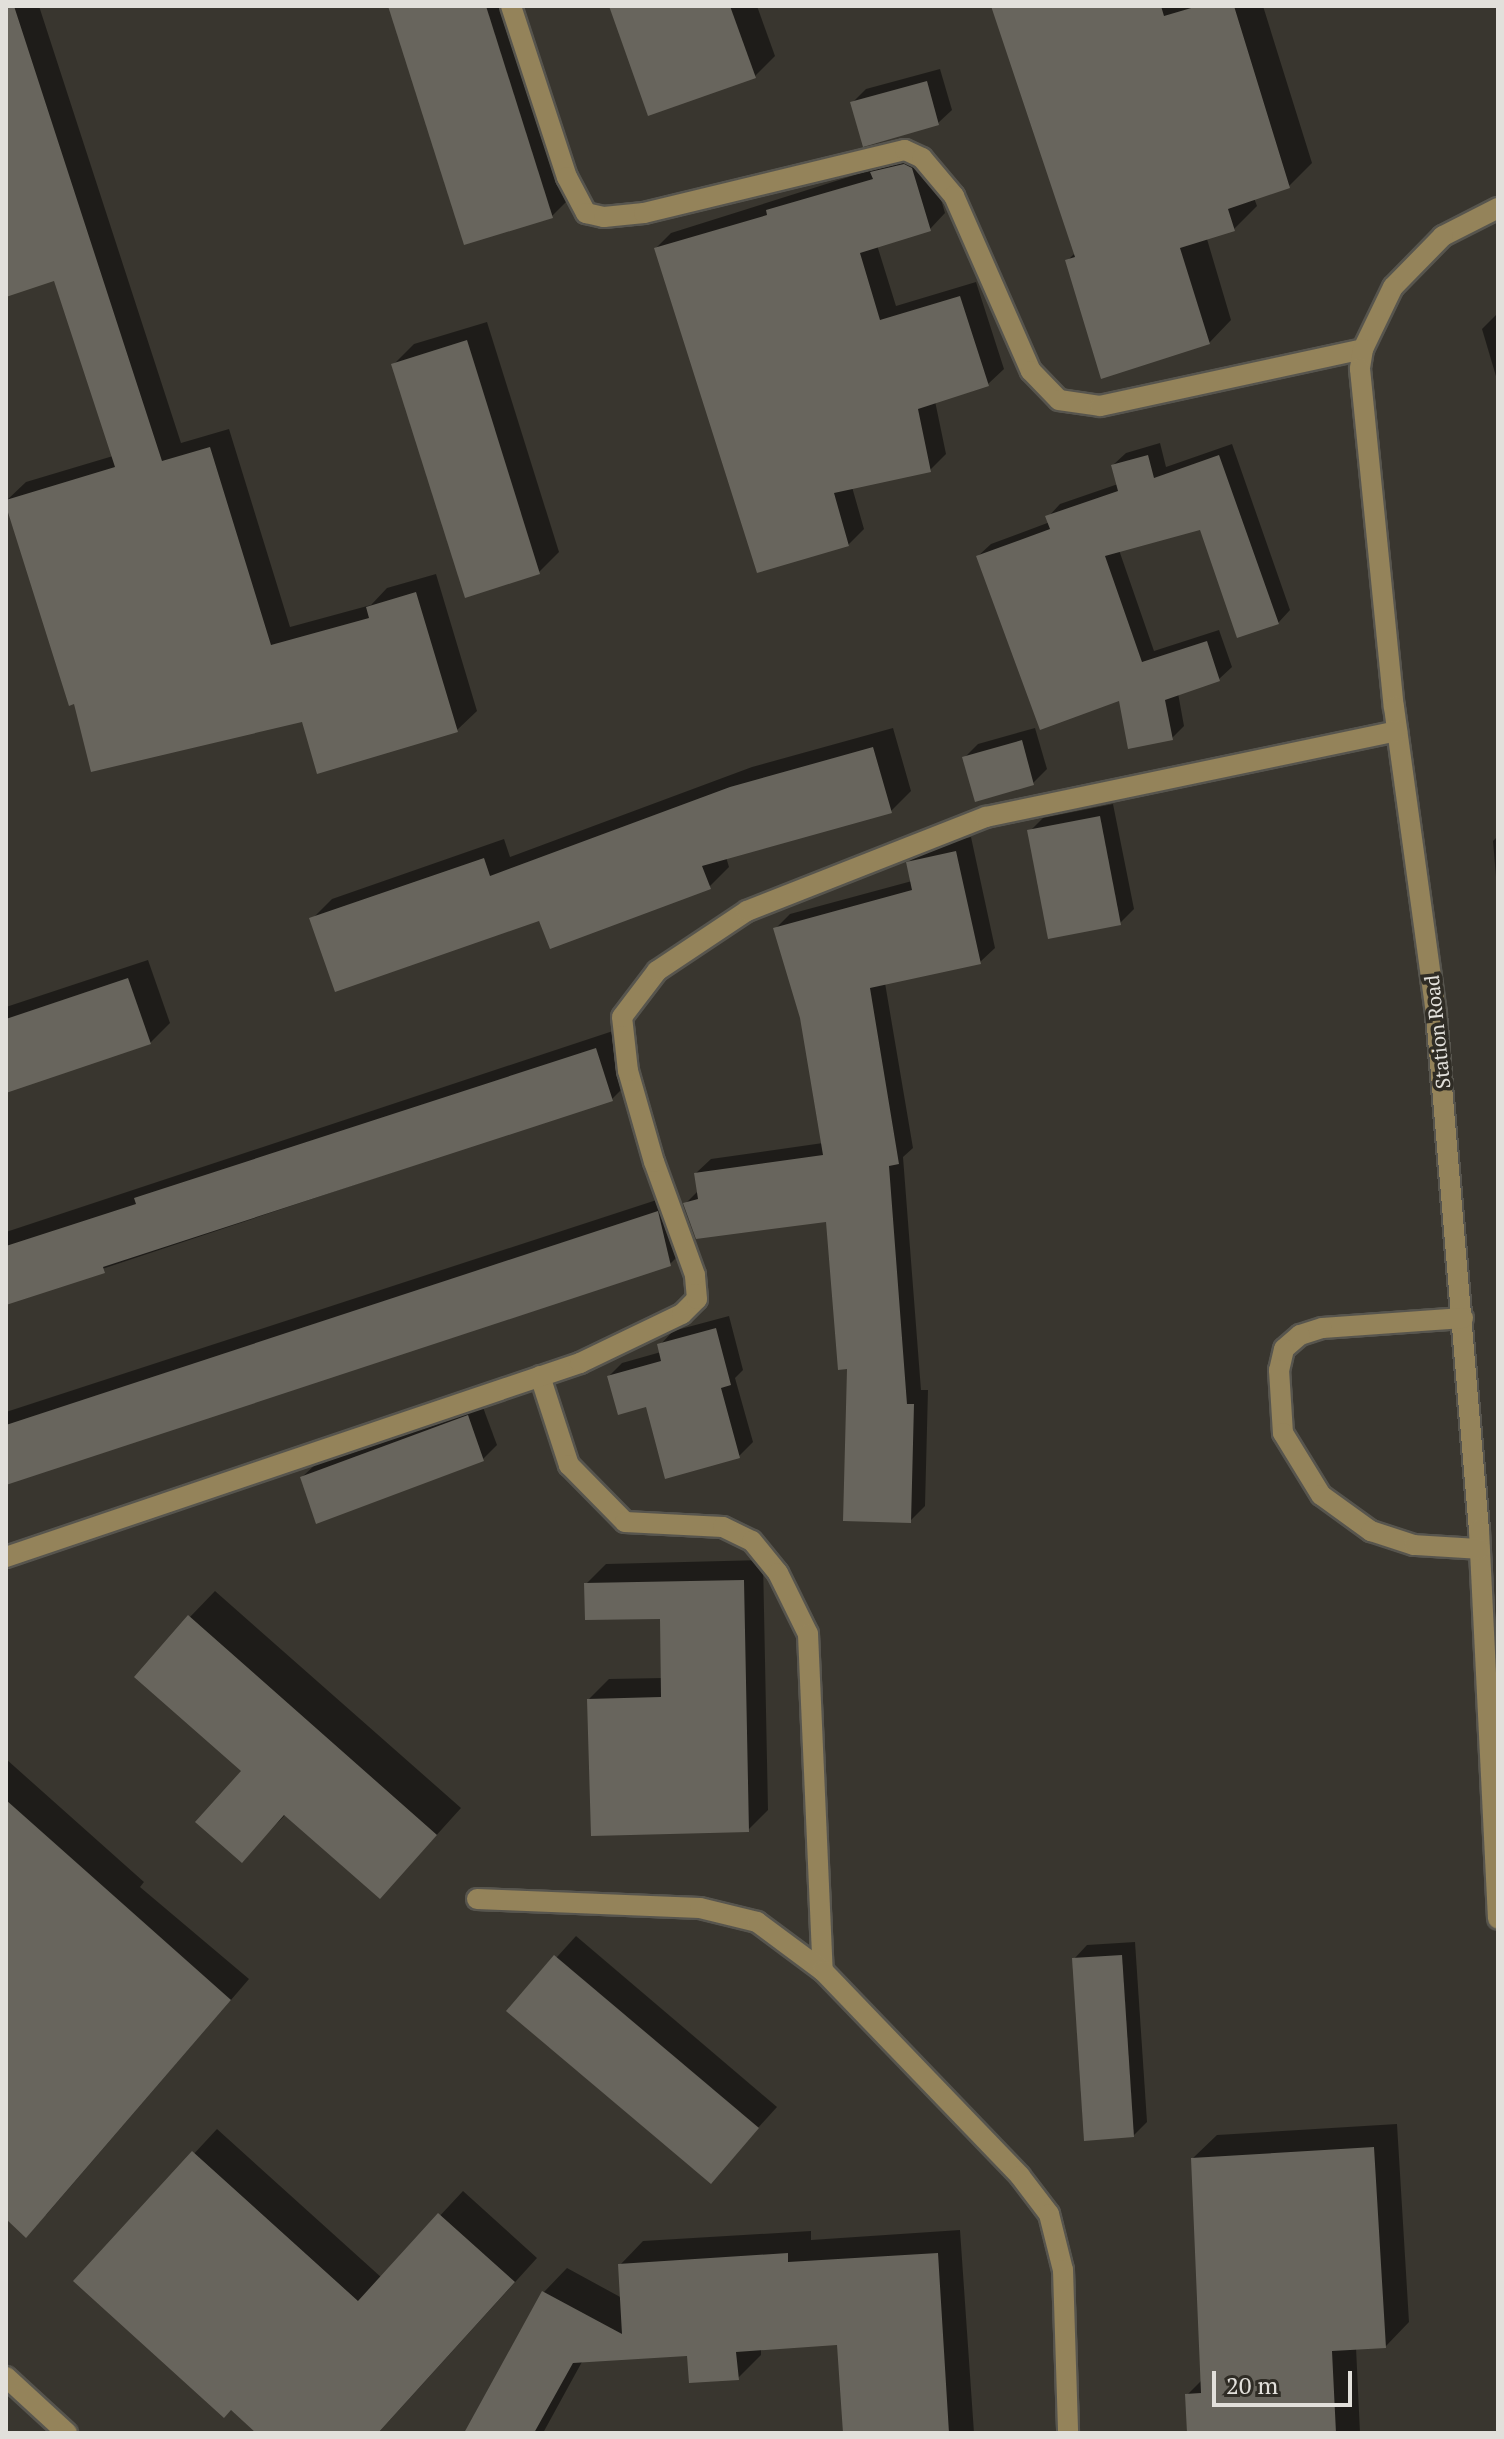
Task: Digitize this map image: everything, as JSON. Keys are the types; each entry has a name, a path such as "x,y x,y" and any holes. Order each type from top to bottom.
{"street":[{"path":"511,6 567,177 586,213 604,217 644,213 905,150 922,158 954,196 1031,371 1059,400 1100,406 1363,349"},
{"name":"Station Road","path":"1498,208 1443,236 1393,287 1363,349 1360,369 1397,731 1436,1014 1480,1549 1498,1919"},
{"path":"6,1557 540,1376 682,1314 697,1299 695,1275 628,1071 622,1017 657,971 747,911 986,817 1397,731"},
{"path":"1463,1318 1322,1328 1300,1335 1284,1349 1279,1370 1283,1433 1321,1495 1371,1531 1414,1545 1480,1549"},
{"path":"540,1376 569,1465 625,1522 723,1527 752,1541 778,1573 808,1634 823,1971"},
{"path":"477,1899 700,1908 757,1922 823,1971 1020,2176 1049,2214 1063,2270 1068,2433"},
{"path":"6,2377 67,2433"}],"building":[{"path":"14,6 162,461 210,447 271,645 369,618 366,607 416,592 458,732 317,774 302,722 91,772 74,704 69,706 6,506 6,500 115,467 54,281 6,297 6,8"},
{"path":"388,6 486,6 553,218 464,245"},
{"path":"609,6 730,6 756,78 648,116"},
{"path":"991,6 1161,6 1164,16 1198,6 1234,6 1290,188 1228,209 1235,231 1180,248 1210,344 1101,379 1065,260 1075,257"},
{"path":"927,81 939,125 863,147 850,102"},
{"path":"904,164 912,168 931,231 860,253 880,320 960,296 989,386 918,409 931,472 834,493 849,546 757,573 654,248 767,215 766,210 873,179 870,172"},
{"path":"467,340 540,574 465,598 391,364"},
{"path":"1148,455 1154,478 1219,455 1279,624 1237,638 1200,530 1105,556 1142,662 1207,641 1220,681 1165,700 1173,740 1128,749 1119,701 1040,730 976,556 1050,529 1045,516 1118,491 1111,465"},
{"path":"1022,740 1034,785 975,802 962,757"},
{"path":"873,747 892,813 702,866 711,889 550,949 539,921 335,992 309,918 484,858 490,876 730,787"},
{"path":"1100,816 1121,925 1048,939 1027,830"},
{"path":"956,851 981,964 870,988 899,1164 889,1166 907,1404 914,1404 911,1523 843,1521 847,1369 838,1370 826,1222 696,1239 683,1203 698,1199 694,1173 823,1155 800,1018 773,928 912,890 906,862"},
{"path":"128,978 151,1044 6,1093 6,1019"},
{"path":"596,1048 613,1101 103,1267 105,1273 6,1305 6,1246 136,1204 134,1198"},
{"path":"658,1211 671,1266 6,1485 6,1425"},
{"path":"716,1328 731,1385 721,1388 740,1458 665,1479 646,1407 618,1415 607,1376 661,1361 657,1344"},
{"path":"468,1415 484,1461 316,1524 300,1477"},
{"path":"744,1580 749,1832 591,1836 587,1699 661,1697 660,1619 585,1620 584,1583"},
{"path":"188,1615 437,1835 380,1899 284,1815 242,1863 195,1822 241,1771 134,1677"},
{"path":"6,1800 231,2000 26,2238 6,2219"},
{"path":"554,1955 759,2128 711,2184 506,2011"},
{"path":"1122,1955 1134,2137 1084,2141 1072,1958"},
{"path":"1374,2147 1386,2348 1332,2351 1336,2433 1187,2433 1185,2394 1201,2393 1191,2158"},
{"path":"192,2151 358,2301 438,2213 515,2282 378,2433 256,2433 231,2410 224,2418 73,2281"},
{"path":"788,2253 788,2262 938,2253 949,2433 843,2433 837,2345 736,2352 739,2380 689,2383 687,2356 573,2363 534,2433 464,2433 542,2291 622,2334 618,2264"}]}
